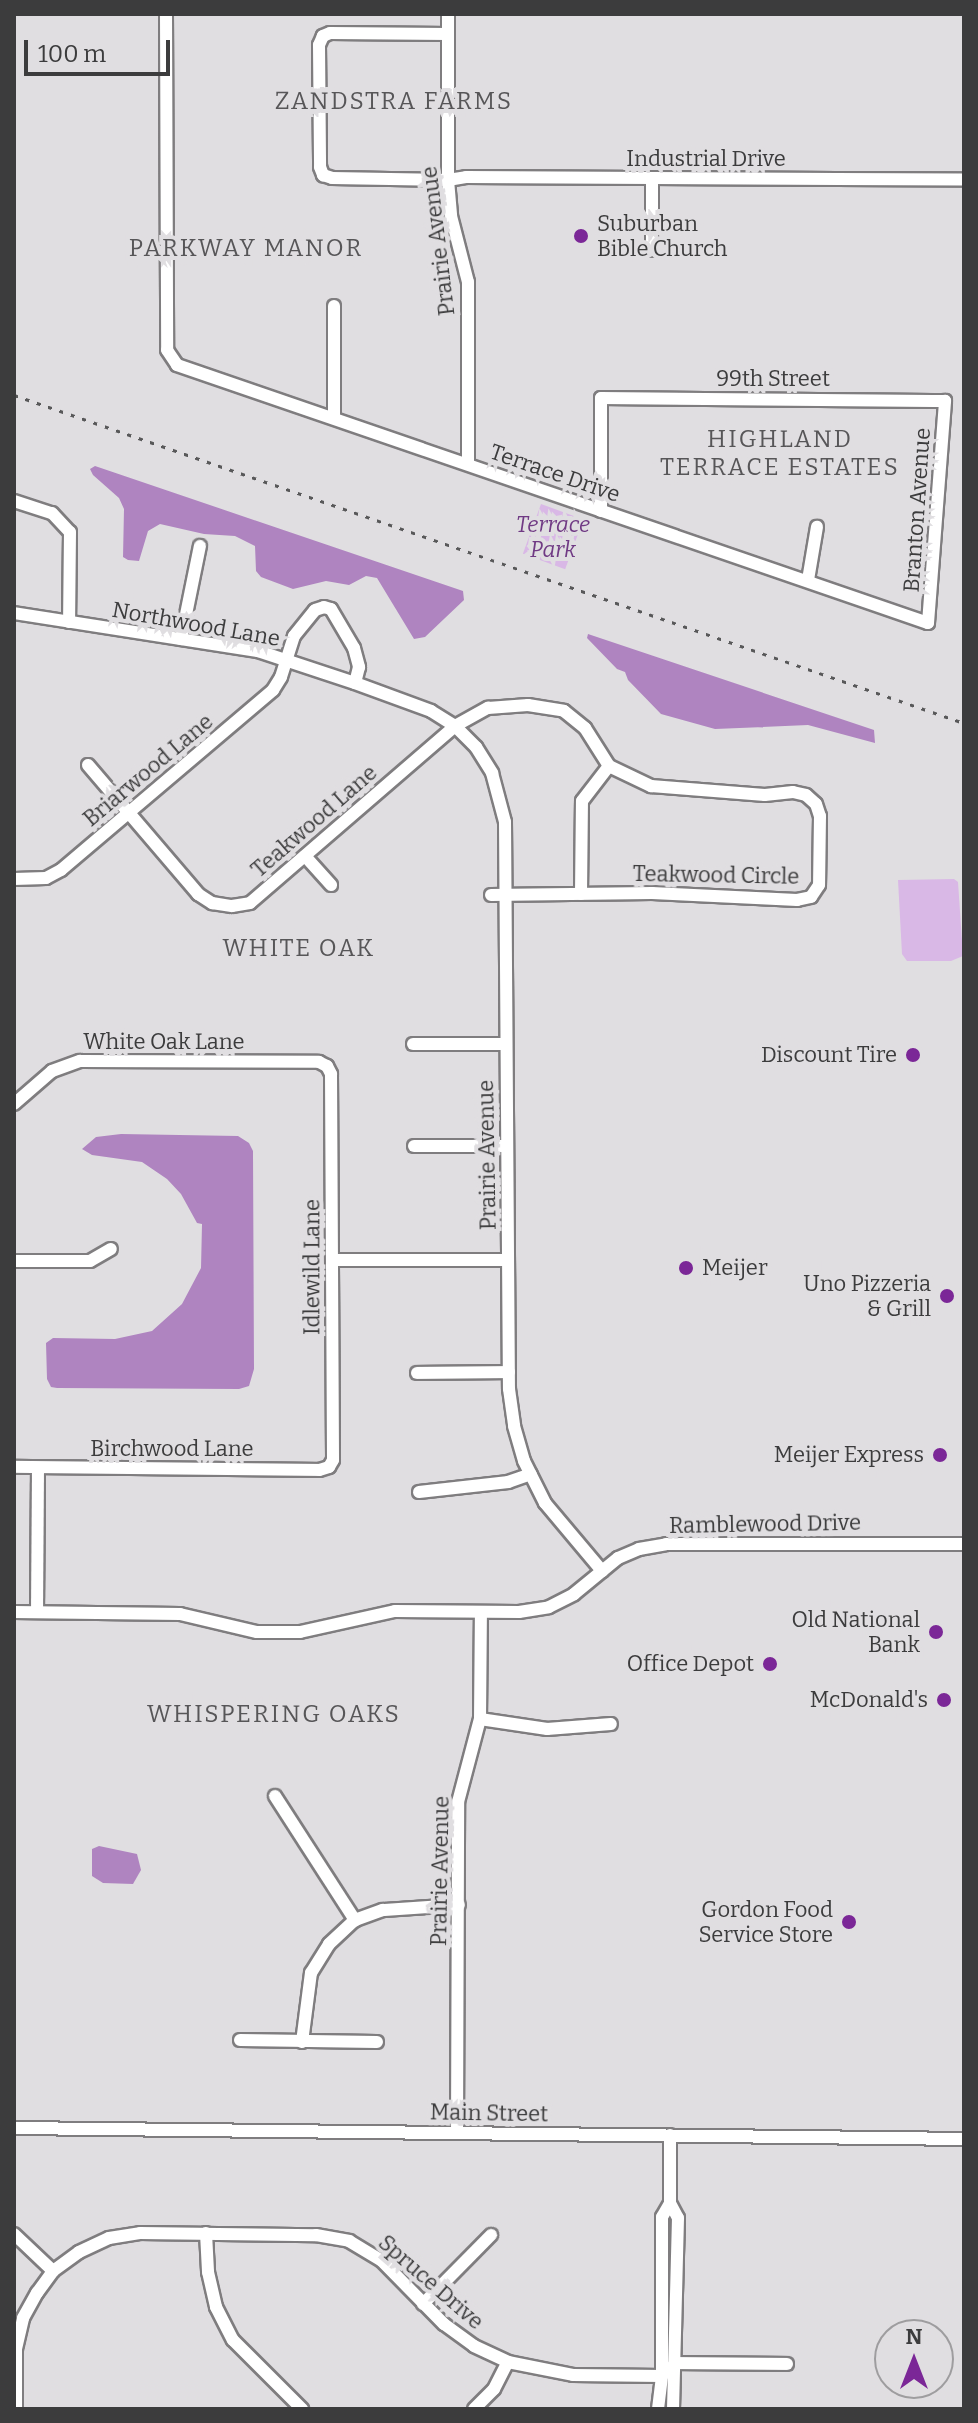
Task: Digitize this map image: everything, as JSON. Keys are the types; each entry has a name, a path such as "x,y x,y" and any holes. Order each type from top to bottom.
{"street":[{"name":"Terrace Drive","path":"166,14 167,350 170,359 177,365 928,623"},
{"name":"Prairie Avenue","path":"448,14 448,180 451,216 468,282 468,463"},
{"name":"Industrial Drive","path":"448,34 330,33 323,36 319,61 320,167 323,175 332,178 448,180 466,177 964,180"},
{"path":"652,179 652,250"},
{"path":"334,306 334,418"},
{"name":"99th Street","path":"601,511 601,398 945,401"},
{"name":"Branton Avenue","path":"928,623 945,401"},
{"path":"14,501 52,513 70,532 69,622"},
{"path":"808,580 817,527"},
{"path":"181,639 200,546"},
{"name":"Briarwood Lane","path":"14,879 46,878 61,870 273,690 294,636 315,610 324,607 331,609 358,656 355,683"},
{"name":"Northwood Lane","path":"14,613 258,651 431,711 455,726"},
{"path":"455,726 488,708 552,707 577,719 609,766 582,801 581,894"},
{"name":"Prairie Avenue","path":"455,726 476,747 501,797 505,822 509,1372 514,1426 545,1503 602,1571"},
{"name":"Teakwood Lane","path":"88,765 198,894 212,903 232,906 250,903 455,726"},
{"name":"Teakwood Circle","path":"491,895 652,893 797,900 811,897 819,885 820,816 816,804 806,795 651,786 609,766"},
{"path":"305,856 331,885"},
{"path":"413,1044 506,1044"},
{"name":"White Oak Lane","path":"14,1104 52,1071 80,1061 319,1062 327,1066"},
{"name":"Idlewild Lane","path":"327,1066 331,1074 333,1460 329,1467"},
{"path":"414,1146 507,1146"},
{"path":"14,1261 90,1261 111,1249"},
{"path":"332,1260 508,1260"},
{"path":"417,1373 509,1372"},
{"name":"Birchwood Lane","path":"14,1467 329,1467"},
{"path":"37,1612 38,1468"},
{"path":"419,1492 508,1482 531,1474"},
{"name":"Ramblewood Drive","path":"14,1612 180,1614 257,1632 300,1632 395,1611 519,1612 549,1607 574,1594 602,1571 639,1549 666,1544 964,1544"},
{"name":"Prairie Avenue","path":"457,2133 458,1802 480,1719 481,1612"},
{"path":"480,1719 547,1729 611,1724"},
{"path":"275,1796 355,1920"},
{"path":"302,2042 311,1973 329,1944 355,1920 383,1910 459,1905"},
{"path":"240,2040 377,2042"},
{"name":"Main Street","path":"14,2128 964,2139"},
{"path":"670,2135 670,2203 678,2218 673,2409"},
{"path":"658,2409 662,2376 662,2217 670,2203"},
{"name":"Spruce Drive","path":"53,2271 79,2252 109,2238 140,2233 316,2235 349,2241 381,2260 423,2304 474,2346 508,2362 573,2375 662,2376"},
{"path":"206,2233 208,2272 216,2307 233,2340 302,2409"},
{"path":"14,2234 53,2271 23,2318 16,2349 16,2409"},
{"path":"423,2304 491,2235"},
{"path":"474,2409 494,2389 508,2362"},
{"path":"662,2376 676,2363 787,2364"}],"green space":[{"name":"Terrace Park","path":"541,504 583,519 565,569 523,554"},
{"path":"954,879 958,882 963,956 951,961 907,961 902,954 898,880"}],"shaded area":[{"path":"95,466 463,591 464,600 425,637 414,639 377,578 366,576 349,585 326,581 293,589 261,577 256,571 255,546 235,536 204,534 160,524 148,531 139,561 128,560 123,557 124,509 119,498 93,475 90,469"},
{"path":"588,634 874,730 875,743 808,725 715,729 661,714 628,680 625,672 617,669 587,638"},
{"path":"121,1134 238,1136 249,1143 253,1151 254,1369 249,1386 239,1389 51,1387 47,1379 46,1343 53,1338 115,1339 152,1331 182,1304 201,1268 202,1224 197,1223 181,1194 167,1179 142,1162 92,1155 82,1149 96,1137"},
{"path":"99,1846 137,1854 141,1870 133,1884 103,1883 92,1876 92,1849"}],"railway":[{"path":"14,395 964,723"}],"place":[{"name":"Suburban Bible Church","path":"581,236"},
{"name":"Discount Tire","path":"913,1055"},
{"name":"Meijer","path":"686,1268"},
{"name":"Uno Pizzeria & Grill","path":"947,1296"},
{"name":"Meijer Express","path":"940,1455"},
{"name":"Old National Bank","path":"936,1632"},
{"name":"Office Depot","path":"770,1664"},
{"name":"McDonald's","path":"944,1700"},
{"name":"Gordon Food Service Store","path":"849,1922"}],"district":[{"name":"ZANDSTRA FARMS","path":"394,102"},
{"name":"PARKWAY MANOR","path":"246,249"},
{"name":"HIGHLAND TERRACE ESTATES","path":"780,454"},
{"name":"WHITE OAK","path":"299,949"},
{"name":"WHISPERING OAKS","path":"274,1715"}]}
